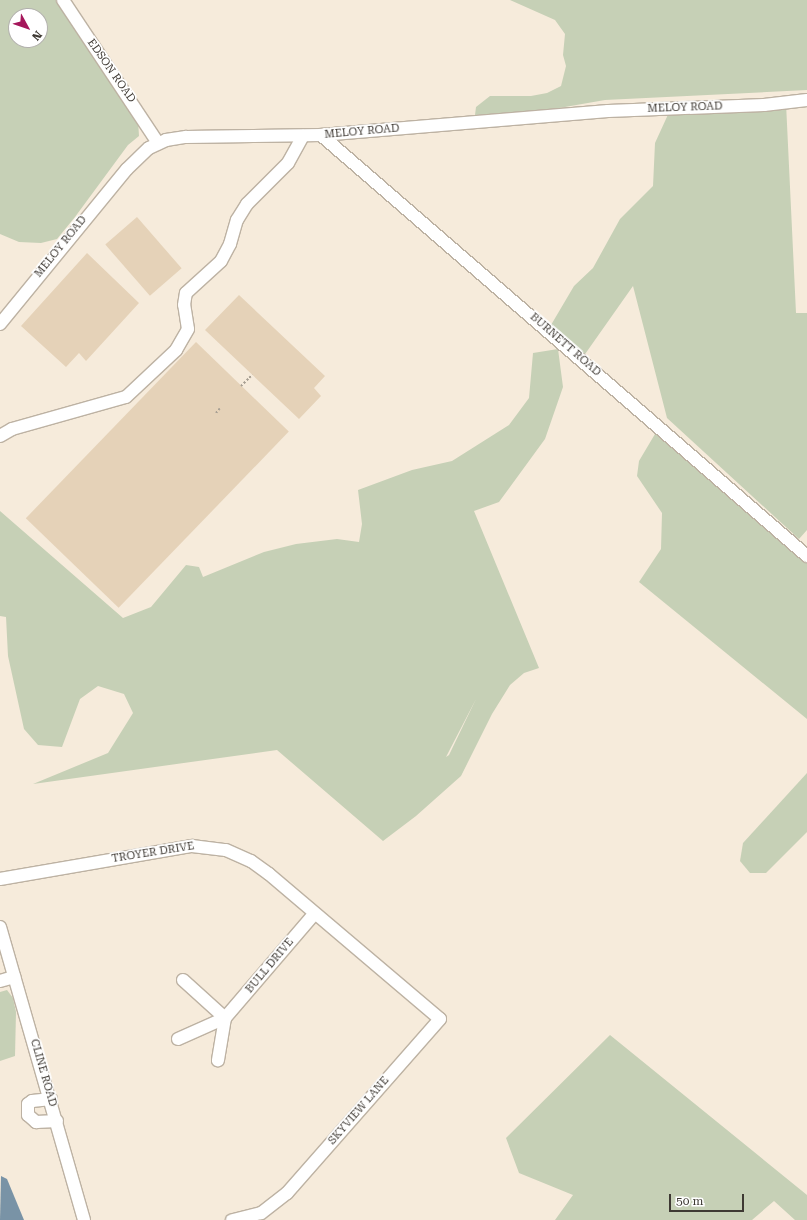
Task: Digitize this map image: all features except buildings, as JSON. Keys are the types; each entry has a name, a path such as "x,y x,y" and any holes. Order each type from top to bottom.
{"street":[{"name":"EDSON ROAD","path":"63,0 158,143"},
{"name":"MELOY ROAD","path":"0,324 107,191 136,159 158,143 186,137 322,136 608,111 764,105 807,100"},
{"path":"0,436 12,429 126,397 176,350 188,329 184,305 186,293 221,261 230,244 237,220 247,204 288,163 303,136"},
{"name":"BURNETT ROAD","path":"322,136 807,556"},
{"name":"TROYER DRIVE","path":"0,879 203,846 226,850 250,861 402,989"},
{"name":"BULL DRIVE","path":"225,1018 314,914"},
{"name":"CLINE ROAD","path":"0,927 51,1098 84,1220"},
{"path":"0,981 14,977"},
{"path":"183,980 225,1018"},
{"name":"SKYVIEW LANE","path":"232,1220 261,1213 287,1193 404,1060 438,1025 440,1019 437,1015 402,989"},
{"path":"178,1039 225,1018"},
{"path":"218,1060 225,1018"},
{"path":"51,1098 32,1101 28,1104 28,1115 36,1122 57,1121"}],"path":[{"path":"241,386 252,375"},
{"path":"216,413 220,408"}],"green space":[{"path":"0,0 63,0 138,120 139,136 128,145 57,239 41,243 19,242 0,234"},
{"path":"510,0 807,0 807,90 605,100 542,111 475,115 476,107 490,96 531,96 547,93 561,86 566,66 563,55 565,34 555,20"},
{"path":"786,103 796,313 807,313 807,530 799,539 667,418 633,286 583,357 551,325 574,286 593,268 620,219 653,186 655,143 671,108"},
{"path":"558,349 563,387 545,439 499,502 474,511 539,668 524,673 510,685 492,714 461,776 416,816 383,841 277,750 33,784 108,753 133,713 124,694 98,686 80,699 62,747 38,745 24,729 8,656 6,617 0,616 0,511 123,618 151,607 186,565 199,567 203,577 264,552 296,544 337,539 359,542 362,524 358,490 412,470 452,461 509,425 529,398 533,353","holes":["476,699 449,755 446,757"]},
{"path":"664,432 807,556 807,719 639,582 661,549 662,513 637,476 639,461 655,434"},
{"path":"807,773 807,832 766,873 750,873 740,861 743,843"},
{"path":"7,990 13,998 16,1012 15,1056 0,1061 0,992"},
{"path":"610,1035 807,1195 807,1220 795,1220 774,1201 752,1220 555,1220 573,1195 519,1173 506,1138"}],"water":[{"path":"1,1176 7,1179 24,1220 0,1220"}]}
